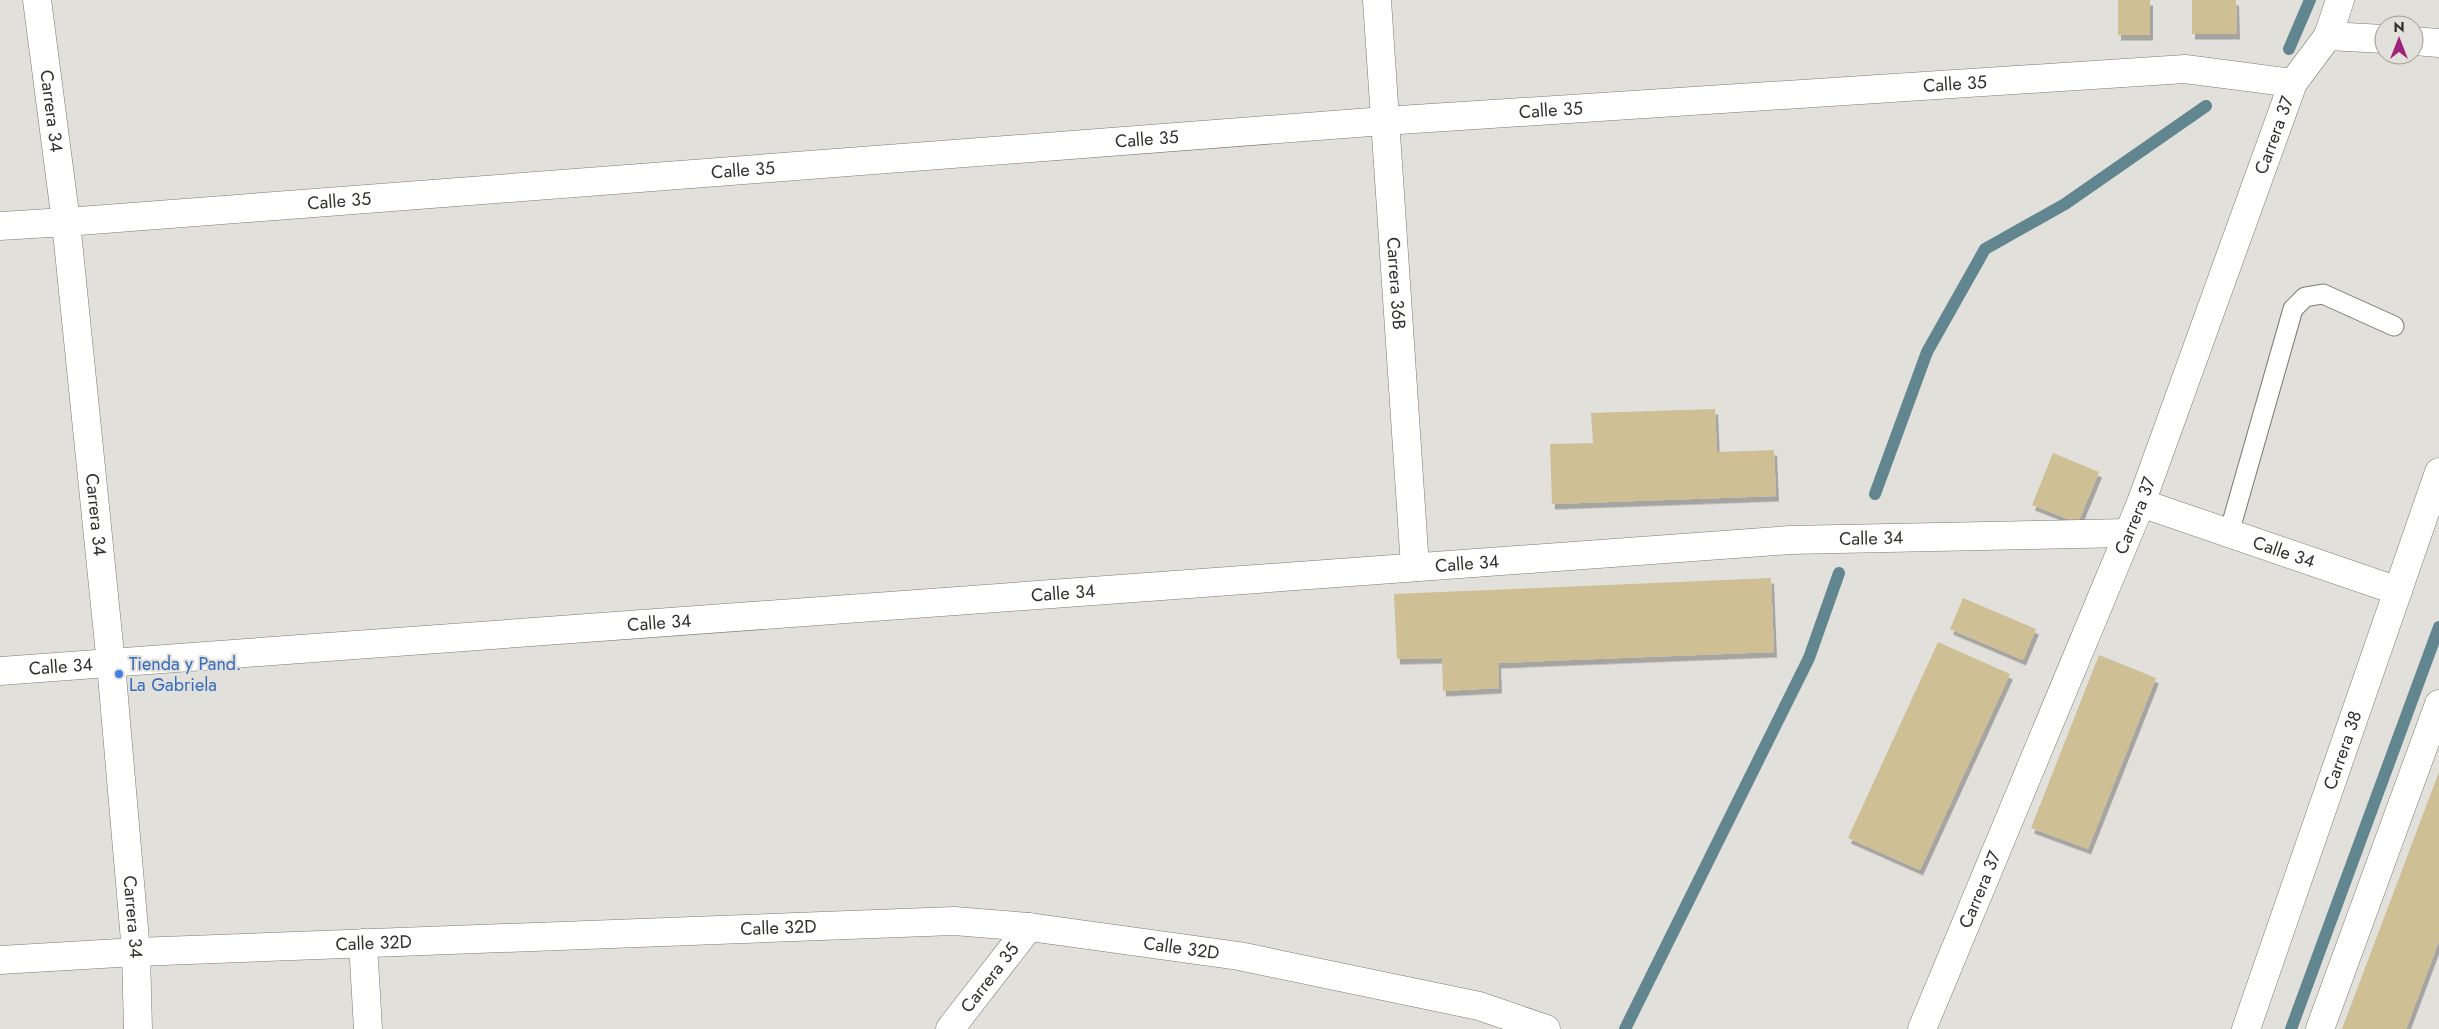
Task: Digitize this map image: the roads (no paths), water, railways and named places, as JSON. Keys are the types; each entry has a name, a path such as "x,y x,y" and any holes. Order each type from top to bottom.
{"street":[{"name":"Carrera 34","path":"36,0 66,222 112,664 136,952 138,1029"},
{"name":"Carrera 36B","path":"1377,0 1415,567"},
{"name":"Carrera 37","path":"1922,1029 2141,503 2293,83 2328,36 2340,0"},
{"path":"2328,36 2374,38"},
{"path":"2424,42 2439,43"},
{"name":"Calle 35","path":"0,226 1384,121 2185,69 2293,83"},
{"name":"Carrera 38","path":"2246,1029 2439,472"},
{"name":"Calle 34","path":"2141,503 2398,590"},
{"name":"Calle 34","path":"0,671 1790,540 2128,533"},
{"path":"2320,1029 2439,704"},
{"name":"Calle 32D","path":"0,960 136,952 954,921 1028,927 1239,956 1479,1006 1546,1029"},
{"name":"Carrera 35","path":"950,1029 1028,927"},
{"path":"363,943 368,1029"}],"lane":[{"path":"2229,532 2293,309 2305,297 2323,294 2394,326"}],"waterway":[{"path":"2289,49 2310,0"},
{"path":"1875,494 1927,352 1985,249 2065,204 2206,106"},
{"path":"1625,1029 1809,658 1839,573"},
{"path":"2291,1029 2439,627"}],"place":[{"name":"Tienda y Pand. La Gabriela","path":"119,674"}]}
